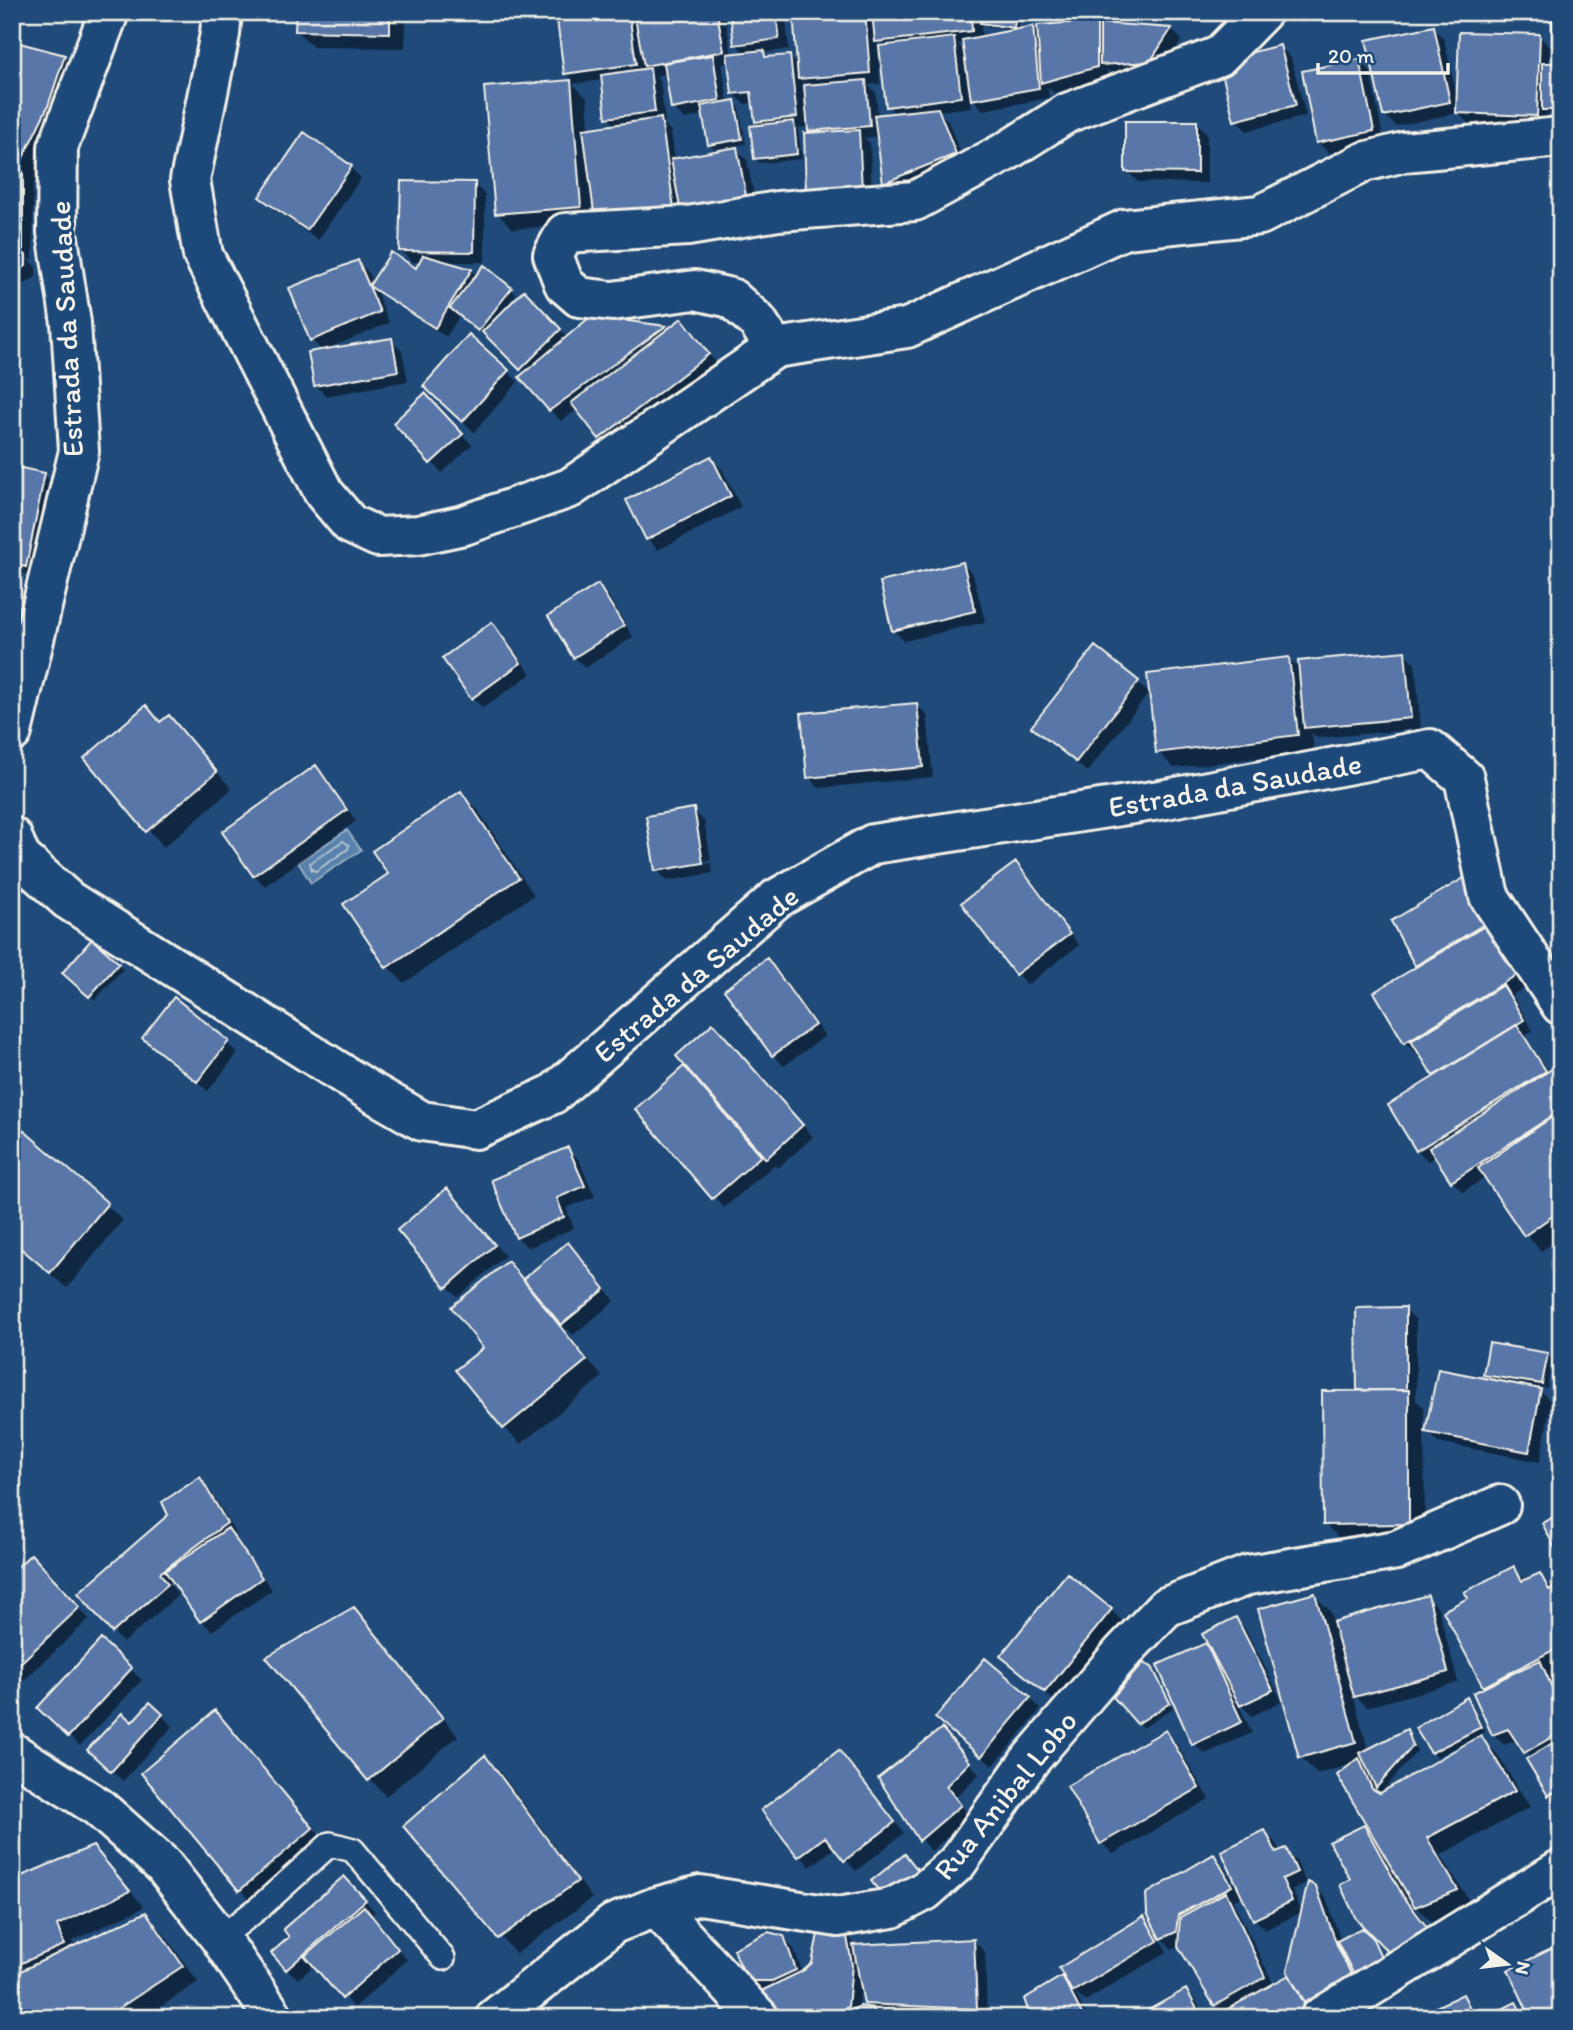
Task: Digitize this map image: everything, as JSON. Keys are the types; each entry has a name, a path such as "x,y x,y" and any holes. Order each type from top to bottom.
{"street":[{"name":"Estrada da Saudade","path":"12,732 79,451 71,323 57,232 58,147 108,12"},
{"path":"222,12 220,34 190,180 203,255 324,493 350,524 378,537 418,535 464,526 570,488 775,348 907,328 1125,229 1260,215 1364,162 1404,152 1561,137"},
{"path":"775,348 757,321 732,298 695,290 611,301 579,297 564,284 553,255 565,233 688,226 778,211 915,201 1007,151 1067,113 1219,56 1262,12"},
{"name":"Estrada da Saudade","path":"12,837 21,858 68,900 334,1069 422,1121 476,1129 553,1094 776,899 873,844 1166,799 1430,749 1464,778 1489,896 1561,1005"},
{"name":"Rua Anibal Lobo","path":"495,2018 613,1924 656,1907 700,1895 838,1917 892,1908 925,1891 957,1863 1030,1760 1122,1653 1166,1607 1248,1575 1397,1550 1500,1505"},
{"path":"13,1753 97,1807 163,1865 220,1938 274,2018"},
{"path":"1320,2018 1561,1869"},
{"path":"656,1907 759,2018"}],"lane":[{"path":"220,1938 260,1907 330,1844 353,1850 443,1958"}],"water":[{"path":"347,830 361,850 311,883 298,862"}],"building":[{"path":"296,12 390,12 390,33 295,31"},
{"path":"556,12 629,12 636,64 564,74"},
{"path":"634,12 717,12 724,51 644,66"},
{"path":"730,12 776,12 779,39 734,45"},
{"path":"793,12 865,12 870,73 798,79"},
{"path":"872,12 971,12 972,31 875,42"},
{"path":"982,12 1016,12 1014,28 980,23"},
{"path":"1552,12 1561,12 1561,46 1552,46"},
{"path":"1097,21 1097,67 1041,83 1037,25"},
{"path":"1100,23 1172,28 1150,62 1100,65"},
{"path":"1033,26 1039,88 971,100 962,40"},
{"path":"1434,26 1450,102 1383,116 1366,40"},
{"path":"1459,32 1540,34 1537,116 1456,113"},
{"path":"954,37 961,97 886,107 879,46"},
{"path":"12,41 65,55 48,106 17,170 12,169"},
{"path":"1280,45 1296,105 1234,121 1219,61"},
{"path":"764,50 765,57 790,55 797,117 755,122 751,92 732,94 727,54"},
{"path":"713,55 720,100 671,109 664,63"},
{"path":"1359,59 1374,131 1316,143 1302,71"},
{"path":"1542,63 1561,63 1561,110 1542,110"},
{"path":"650,68 655,112 606,118 601,75"},
{"path":"571,80 581,207 495,214 484,87"},
{"path":"866,80 870,126 808,131 804,85"},
{"path":"735,100 742,139 708,145 701,106"},
{"path":"938,108 956,154 883,183 874,115"},
{"path":"661,118 674,208 595,220 583,129"},
{"path":"794,121 797,154 754,159 750,126"},
{"path":"1125,121 1197,121 1197,173 1125,172"},
{"path":"859,130 862,190 806,192 804,133"},
{"path":"304,132 352,166 307,230 259,197"},
{"path":"737,147 747,201 681,213 671,159"},
{"path":"1557,155 1561,155 1561,208 1559,208"},
{"path":"23,172 23,251 12,245 12,178"},
{"path":"401,181 475,182 474,252 399,251"},
{"path":"12,247 26,255 26,266 12,274"},
{"path":"391,252 416,268 423,255 472,269 435,328 369,286"},
{"path":"358,260 380,312 310,341 289,288"},
{"path":"484,265 512,288 478,331 450,308"},
{"path":"524,290 561,329 520,370 482,332"},
{"path":"591,316 666,326 549,411 519,377"},
{"path":"682,318 709,354 599,439 571,403"},
{"path":"469,334 509,370 462,422 423,386"},
{"path":"392,338 398,371 314,386 308,352"},
{"path":"425,393 463,434 430,464 393,423"},
{"path":"711,456 731,496 646,540 626,500"},
{"path":"12,466 45,473 26,567 12,564"},
{"path":"963,562 975,611 892,631 880,582"},
{"path":"598,584 624,626 573,658 548,616"},
{"path":"492,622 521,663 471,699 442,658"},
{"path":"1095,646 1139,681 1076,762 1031,727"},
{"path":"1405,651 1411,718 1304,728 1298,661"},
{"path":"1289,657 1298,735 1156,753 1147,674"},
{"path":"917,703 923,767 807,778 801,713"},
{"path":"146,705 160,722 169,715 217,772 146,832 84,758"},
{"path":"316,765 347,810 253,876 222,832"},
{"path":"461,791 519,878 386,968 343,904 388,874 372,851"},
{"path":"694,808 703,863 655,871 646,816"},
{"path":"1016,862 1070,934 1015,975 961,903"},
{"path":"1474,872 1486,923 1415,966 1391,921"},
{"path":"1490,923 1520,973 1404,1043 1374,992"},
{"path":"92,939 119,963 89,997 62,973"},
{"path":"767,958 815,1025 772,1056 724,990"},
{"path":"1503,985 1524,1020 1433,1076 1411,1041"},
{"path":"174,997 229,1041 197,1082 142,1038"},
{"path":"713,1023 803,1125 766,1159 676,1056"},
{"path":"1517,1025 1546,1071 1416,1151 1388,1105"},
{"path":"1561,1063 1561,1110 1451,1182 1429,1148"},
{"path":"684,1066 761,1156 712,1199 635,1109"},
{"path":"1561,1111 1561,1210 1524,1236 1478,1168"},
{"path":"22,1129 108,1203 50,1273 12,1241 12,1141"},
{"path":"568,1147 585,1186 557,1198 564,1217 516,1238 491,1180"},
{"path":"447,1188 495,1245 446,1288 397,1230"},
{"path":"568,1242 605,1289 561,1325 523,1279"},
{"path":"508,1261 587,1360 503,1429 455,1370 483,1348 451,1307"},
{"path":"1406,1307 1406,1390 1357,1390 1356,1308"},
{"path":"1489,1343 1548,1353 1542,1384 1483,1375"},
{"path":"1438,1369 1541,1389 1529,1452 1425,1432"},
{"path":"1409,1390 1409,1524 1323,1525 1322,1391"},
{"path":"200,1477 227,1523 160,1573 168,1584 112,1633 78,1593 168,1515 162,1502"},
{"path":"1561,1513 1561,1560 1542,1523"},
{"path":"228,1528 262,1578 200,1622 165,1571"},
{"path":"31,1554 80,1607 12,1671 12,1572"},
{"path":"1514,1566 1522,1581 1540,1573 1549,1590 1561,1584 1561,1646 1483,1687 1443,1611 1468,1598 1464,1592"},
{"path":"1067,1573 1112,1609 1045,1692 1000,1656"},
{"path":"1315,1593 1356,1742 1299,1758 1258,1609"},
{"path":"1428,1595 1448,1672 1354,1697 1333,1622"},
{"path":"354,1607 443,1718 368,1781 266,1657"},
{"path":"1236,1617 1273,1690 1240,1706 1202,1634"},
{"path":"101,1639 132,1668 68,1737 37,1708"},
{"path":"1206,1643 1242,1722 1192,1745 1157,1665"},
{"path":"985,1658 1031,1697 981,1757 935,1718"},
{"path":"1540,1660 1561,1708 1561,1732 1524,1753 1508,1729 1492,1735 1473,1693"},
{"path":"1143,1663 1152,1667 1170,1703 1137,1724 1113,1697"},
{"path":"1467,1697 1481,1727 1431,1753 1415,1728"},
{"path":"150,1702 163,1714 111,1772 87,1750 122,1713 132,1722"},
{"path":"215,1710 313,1828 239,1891 141,1773"},
{"path":"942,1728 970,1762 946,1786 961,1805 919,1841 878,1778"},
{"path":"1407,1729 1413,1746 1376,1788 1360,1753"},
{"path":"1166,1730 1199,1788 1100,1844 1067,1786"},
{"path":"1481,1735 1515,1791 1427,1838 1458,1890 1415,1907 1337,1775 1359,1758 1372,1789 1380,1793"},
{"path":"1561,1738 1561,1789 1548,1796 1526,1759"},
{"path":"839,1750 895,1822 844,1861 825,1837 798,1857 761,1810"},
{"path":"485,1755 578,1881 498,1939 403,1826"},
{"path":"1364,1825 1403,1896 1433,1935 1394,1958 1356,1919 1340,1885 1350,1879 1329,1842"},
{"path":"1265,1830 1276,1852 1286,1848 1297,1872 1282,1879 1292,1901 1253,1920 1221,1851"},
{"path":"93,1846 130,1891 57,1925 64,1945 12,1967 12,1880"},
{"path":"905,1854 918,1870 884,1897 871,1881"},
{"path":"1214,1854 1232,1886 1178,1915 1176,1932 1160,1939 1147,1913 1146,1894"},
{"path":"344,1876 366,1900 286,1970 271,1953 289,1937 283,1929"},
{"path":"1308,1882 1316,1886 1337,1945 1354,1980 1308,2008 1287,1971"},
{"path":"1226,1892 1265,1977 1214,2006 1178,1946 1180,1917"},
{"path":"364,1906 398,1949 342,1999 305,1956"},
{"path":"146,1912 183,1966 104,2018 31,2018 12,1993 12,1975"},
{"path":"1144,1916 1158,1941 1072,1992 1059,1968"},
{"path":"1362,1928 1372,1937 1384,1963 1355,1977 1337,1941"},
{"path":"846,1931 852,1965 848,2007 836,2012 834,2018 775,2018 757,1993 803,1971 812,1963 818,1934"},
{"path":"768,1932 784,1936 796,1970 772,1981 748,1981 733,1949"},
{"path":"974,1939 977,2009 864,2004 853,1945"},
{"path":"1555,1947 1561,1959 1561,2018 1531,2018 1508,1970"},
{"path":"1289,1975 1307,2009 1294,2018 1219,2018 1217,2015"},
{"path":"1062,1976 1084,2018 1031,2018 1024,1999"},
{"path":"1186,1989 1202,2018 1145,2018 1143,2013"},
{"path":"1463,1994 1475,2018 1417,2018 1430,2010"},
{"path":"1516,2002 1524,2018 1484,2018"},
{"path":"860,2006 873,2008 877,2018 843,2018 844,2013"}]}
